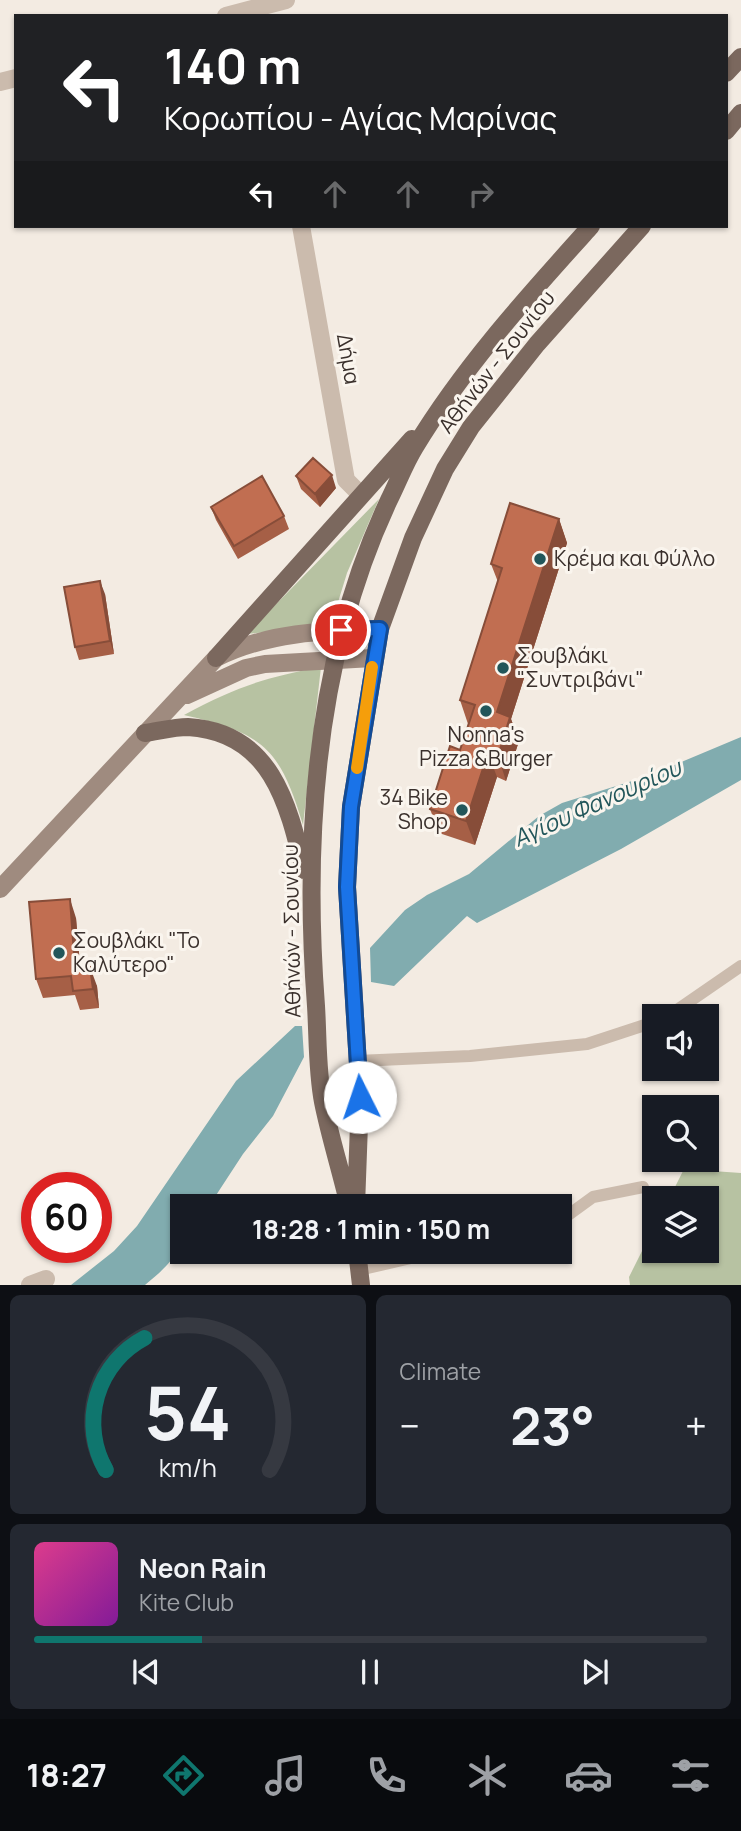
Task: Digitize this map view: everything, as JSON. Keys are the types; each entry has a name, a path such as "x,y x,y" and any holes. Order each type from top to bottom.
{"main road":[{"path":"728,71 741,57"},
{"path":"728,129 741,114"},
{"name":"Αθήνών - Σουνίου","path":"346,1194 323,1101 310,890 314,804 341,630 355,581 378,523 413,449 440,408 508,319 589,228"},
{"name":"Αθήνών - Σουνίου","path":"356,1194 360,1097 347,887 351,807 373,658 380,629 414,538 445,469 471,427 537,344 640,228"},
{"path":"0,889 216,658 440,408"},
{"path":"216,658 256,641 341,630 380,629"},
{"path":"177,699 246,668 373,658"},
{"path":"145,733 186,727 211,731 236,739 256,756 280,788 310,890"}],"street":[{"path":"232,14 286,0"},
{"name":"Δήμα","path":"301,228 346,480 361,495"}],"lane":[{"path":"686,1004 741,966"},
{"path":"357,1061 470,1056 587,1044 642,1026"},
{"path":"572,1212 593,1197 642,1187"},
{"path":"360,1278 402,1264"}],"green space":[{"path":"379,499 347,573 331,625 247,634"},
{"path":"321,667 303,825 286,778 264,748 233,729 184,715 250,685"},
{"path":"682,1172 741,1173 741,1285 630,1285 629,1277 642,1251 642,1263 719,1263 719,1186 676,1186"}],"water":[{"name":"Αγίου Φανουρίου","path":"741,737 741,780 621,849 477,923 467,916 394,986 371,982 370,948 405,910 427,895 469,874 539,816 562,803 648,776"},
{"path":"295,1026 302,1026 304,1057 273,1116 243,1154 217,1194 170,1194 170,1262 166,1267 145,1285 71,1285 99,1263 112,1263 112,1253 137,1226 236,1081"}],"building":[{"path":"313,458 332,475 315,494 296,476"},
{"path":"262,476 284,516 234,546 211,507"},
{"path":"510,503 559,519 497,712 510,717 498,756 488,753 466,821 430,809 450,746 460,750 475,705 460,700 502,568 491,564"},
{"path":"100,581 110,641 75,647 64,587"},
{"name":"Σουβλάκι \"Το Καλύτερο\"","path":"70,899 75,968 90,967 93,989 73,991 71,976 36,979 29,902"}],"slow traffic":[{"path":"357,768 372,667"}],"place":[{"name":"Κρέμα και Φύλλο","path":"540,559"},
{"name":"Σουβλάκι \"Συντριβάνι\"","path":"503,668"},
{"name":"Nonna's Pizza &Burger","path":"486,711"},
{"name":"34 Bike Shop","path":"462,810"},
{"name":"Σουβλάκι \"Το Καλύτερο\"","path":"59,953"}],"route":[{"path":"341,630 380,629 351,807 347,887 349,957 360,1097"}]}
